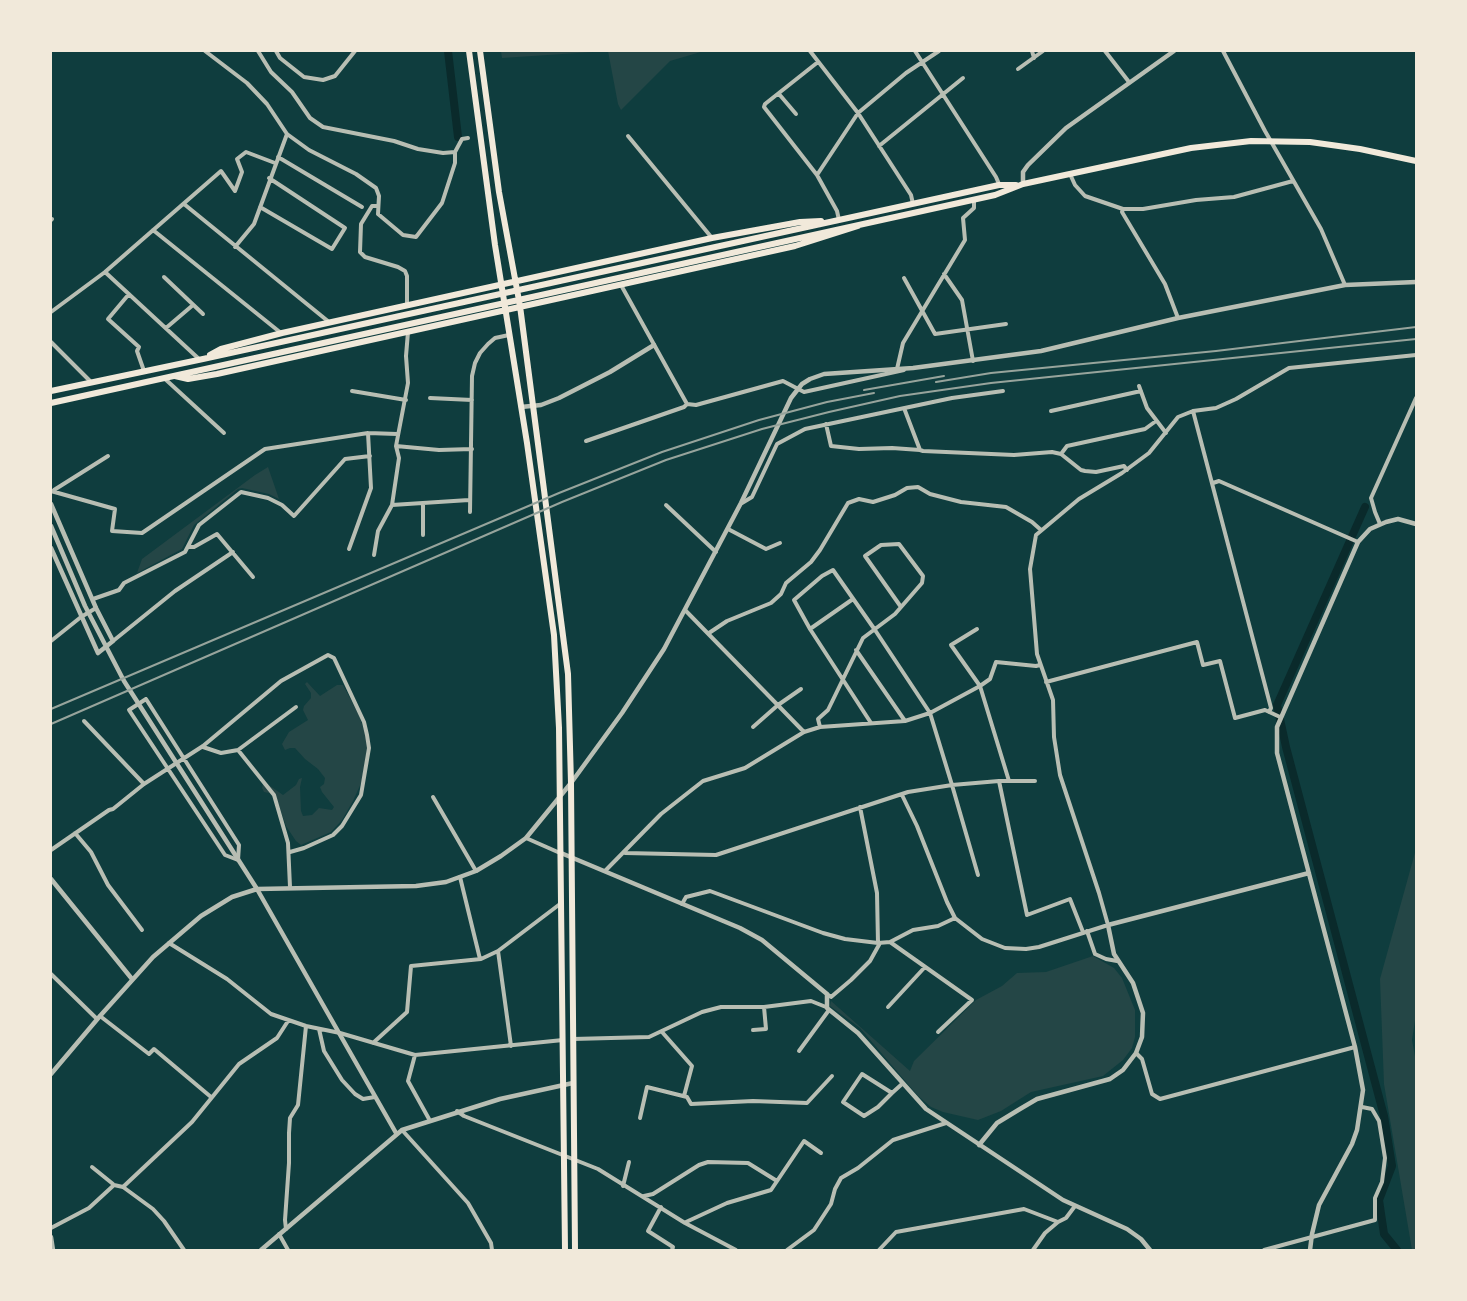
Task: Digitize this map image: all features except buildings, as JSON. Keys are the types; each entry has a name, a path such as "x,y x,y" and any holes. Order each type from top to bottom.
{"highway":[{"path":"469,51 501,285 554,635 559,728 565,1250"},
{"path":"480,51 499,192 533,405 568,674 575,1250"},
{"path":"51,403 974,200 1023,184 1191,148 1232,142 1271,140 1340,145 1414,161"},
{"path":"51,391 999,185 1023,184"},
{"path":"201,360 221,349 282,333 712,238 800,222 839,220"},
{"path":"174,375 188,379 217,374 621,285 795,246 849,231 867,222"}],"street":[{"path":"205,51 247,83 267,104 287,134 309,150 356,174 376,188 379,196 378,214 403,235 416,237 442,203 455,163 455,152 462,139 468,138"},
{"path":"258,51 271,72 292,92 310,118 322,127 394,141 418,149 443,153 455,152"},
{"path":"276,51 280,58 304,77 323,80 335,76 355,51"},
{"path":"810,51 858,112 911,195 913,204"},
{"path":"915,51 999,185"},
{"path":"817,175 858,112 939,51"},
{"path":"1032,51 1034,58"},
{"path":"1018,69 1043,51"},
{"path":"1105,51 1129,82"},
{"path":"1023,184 1023,172 1033,159 1066,128 1174,51"},
{"path":"1223,51 1321,229 1345,285"},
{"path":"818,62 764,107 817,175 837,211 839,220"},
{"path":"879,147 963,78"},
{"path":"779,94 796,114"},
{"path":"236,247 254,224 287,134"},
{"path":"628,135 712,238"},
{"path":"51,312 105,272 221,171 235,191 242,172 237,159 246,152 275,163"},
{"path":"278,157 362,207"},
{"path":"1070,174 1074,185 1085,196 1123,209 1143,209 1196,200 1234,197 1293,181"},
{"path":"260,207 332,249 345,228 269,178"},
{"path":"897,369 900,349 965,240 963,218 974,208 974,200"},
{"path":"184,204 330,323"},
{"path":"378,206 372,207 361,224 360,252 365,257 405,271 407,306"},
{"path":"1123,209 1122,212 1165,284 1178,318"},
{"path":"153,230 282,333"},
{"path":"105,272 201,360"},
{"path":"944,274 962,300 973,361"},
{"path":"164,277 203,314"},
{"path":"904,278 935,334 1006,324"},
{"path":"51,1074 98,1017 168,943 216,906 232,897 257,889 416,886 446,882 476,871 526,838 571,783 640,687 664,649 728,529 796,391 802,384 816,376 913,368 1061,348 1178,318 1345,285 1416,282"},
{"path":"621,285 687,404"},
{"path":"129,294 108,319 138,347 137,351 144,371"},
{"path":"166,328 193,305"},
{"path":"374,555 378,531 392,505 399,458 396,446 397,434 408,383 406,357 408,331"},
{"path":"470,513 472,376 480,353 495,338 509,335"},
{"path":"51,342 91,382"},
{"path":"521,407 559,398 654,345"},
{"path":"980,1145 997,1123 1037,1099 1104,1082 1123,1070 1136,1053 1142,1038 1143,1013 1133,983 1117,961 1100,893 1060,775 1054,737 1053,699 1037,654 1030,569 1034,539 1041,530 1079,499 1127,470 1149,453 1178,417 1193,411 1216,408 1289,368 1416,355"},
{"path":"586,441 687,404 696,405 783,381 804,392 913,368"},
{"path":"164,377 224,433"},
{"path":"1051,411 1140,388 1147,408 1166,433"},
{"path":"352,391 406,400"},
{"path":"741,503 752,497 777,444 805,429 904,408 1003,391"},
{"path":"430,398 472,400"},
{"path":"1380,524 1371,498 1416,398"},
{"path":"904,408 920,450"},
{"path":"1193,411 1271,708 1269,712"},
{"path":"1061,454 1068,446 1145,429 1156,421"},
{"path":"826,424 831,446 1014,455 1052,452 1061,454 1085,471 1096,472 1124,466 1127,470"},
{"path":"52,490 115,509 112,531 142,533 265,448 368,433 397,434"},
{"path":"349,549 371,488 368,433"},
{"path":"396,446 438,450 472,449"},
{"path":"52,490 108,456"},
{"path":"93,599 119,590 124,583 185,552 199,525 241,492 268,498 282,505 294,516 345,459 369,456"},
{"path":"1213,483 1219,481 1358,542"},
{"path":"709,633 727,621 771,603 781,594 786,583 811,562 820,550 849,503 859,500 873,502 895,495 907,488 918,487 930,494 961,502 1006,507 1041,530"},
{"path":"392,505 469,500"},
{"path":"423,503 423,535"},
{"path":"51,504 96,608 113,641"},
{"path":"666,505 716,552"},
{"path":"1310,1250 1314,1224 1324,1194 1352,1144 1362,1107 1362,1079 1276,746 1277,727 1358,542 1366,532 1380,524 1398,519 1416,524"},
{"path":"51,526 85,606 124,681 257,889 396,1133"},
{"path":"728,529 766,549 780,543"},
{"path":"188,547 194,548 217,534 254,577"},
{"path":"820,727 818,719 828,710 863,638 895,614 922,583 923,576 899,544 881,545 865,556 901,607"},
{"path":"51,548 98,653 175,591 233,552"},
{"path":"871,723 810,629 794,600 822,576 833,570 930,713 978,875"},
{"path":"810,629 853,599"},
{"path":"51,641 96,608"},
{"path":"685,610 804,732"},
{"path":"976,629 951,645 980,686 1009,781"},
{"path":"1046,682 1197,642 1203,664 1220,661 1235,718 1265,710 1280,717"},
{"path":"856,650 905,721"},
{"path":"51,850 113,809 144,784 184,760 281,681 328,655 334,658 364,722 369,748 361,795 342,826 333,835 290,852"},
{"path":"604,872 661,814 703,781 745,768 804,732 820,727 905,721 930,713 980,686 990,679 996,662 1040,665"},
{"path":"753,728 778,705 801,689"},
{"path":"146,699 239,845 238,860 225,855 129,710 146,699"},
{"path":"203,746 221,753 238,750 259,737 296,707"},
{"path":"84,721 144,784"},
{"path":"238,750 274,795 290,852 290,887"},
{"path":"999,781 1027,915 1070,899 1095,954 1106,960 1117,961"},
{"path":"624,854 716,855 903,795 952,785 1035,781"},
{"path":"903,795 947,902 956,918 982,939 1013,949 1039,947 1085,931 1309,873"},
{"path":"433,796 476,871"},
{"path":"526,838 740,928 762,940 831,997 870,961 879,943 877,893 860,807"},
{"path":"75,832 91,852 108,885 142,930"},
{"path":"460,877 480,959"},
{"path":"51,879 132,979"},
{"path":"682,903 686,897 710,891 824,933 846,939 879,943 890,942 913,930 938,926 956,918"},
{"path":"373,1043 407,1012 411,966 480,959 498,951 562,902"},
{"path":"890,942 972,1000 938,1032"},
{"path":"168,943 219,974 271,1014 288,1021 340,1033 415,1055 563,1040"},
{"path":"498,951 511,1046"},
{"path":"888,1007 926,967"},
{"path":"51,974 98,1017 149,1054 154,1049 212,1097"},
{"path":"799,1051 827,1008 827,994"},
{"path":"572,1038 649,1037 702,1012 721,1007 764,1007 811,1001 827,1008 858,1033 921,1105 1075,1206 1127,1229 1150,1250"},
{"path":"753,1030 766,1029 764,1007"},
{"path":"123,1187 192,1122 239,1064 277,1038 288,1021"},
{"path":"286,1229 290,1118 298,1105 306,1026"},
{"path":"319,1029 324,1051 342,1080 363,1099 375,1097"},
{"path":"662,1032 692,1066 684,1096"},
{"path":"1136,1053 1142,1059 1152,1094 1160,1099 1355,1047"},
{"path":"415,1055 408,1081 429,1119"},
{"path":"892,1093 862,1074 843,1102 864,1116 878,1107 902,1084"},
{"path":"640,1118 647,1087 687,1097 691,1104 753,1101 807,1103 832,1076"},
{"path":"261,1250 396,1133 429,1119 457,1111 573,1083"},
{"path":"1264,1250 1375,1220 1375,1198 1382,1182 1385,1158 1379,1121 1372,1109 1362,1107"},
{"path":"457,1111 464,1116 598,1169 685,1223 736,1250"},
{"path":"788,1250 814,1230 831,1204 841,1178 858,1168 893,1140 946,1123"},
{"path":"402,1130 468,1203 491,1243 492,1250"},
{"path":"685,1223 727,1203 771,1190 804,1141 821,1153"},
{"path":"623,1186 630,1162"},
{"path":"643,1197 653,1194 699,1165 708,1162 748,1163 777,1181"},
{"path":"92,1167 114,1185 123,1187 153,1209 165,1221 184,1250"},
{"path":"51,1228 89,1208 114,1185"},
{"path":"1034,1250 1045,1233 1066,1218 1075,1206"},
{"path":"661,1207 648,1231 673,1247 672,1250"},
{"path":"879,1250 896,1232 1024,1209 1058,1222"},
{"path":"279,1234 288,1250"},
{"path":"51,1237 53,1250"}],"shaded area":[{"path":"501,51 608,51 502,58"},
{"path":"608,51 704,51 670,61 621,110"},
{"path":"268,467 279,499 269,494 238,489 194,525 182,549 137,573 142,559"},
{"path":"307,682 320,696 337,685 343,685 359,715 368,742 362,781 342,820 331,832 301,845 286,826 276,797 264,792 262,788 266,783 283,795 302,778 300,787 303,816 312,815 319,808 332,810 334,807 322,792 320,787 324,784 325,778 318,769 295,748 285,750 282,744 289,732 308,720 303,710 311,698 311,693 305,684"},
{"path":"1416,849 1416,1014 1412,1040 1416,1062 1416,1250 1412,1250 1384,1084 1380,979"},
{"path":"1093,956 1114,968 1122,978 1135,1010 1135,1037 1132,1048 1123,1060 1103,1076 1031,1092 1001,1111 978,1120 931,1107 918,1096 860,1028 830,1006 831,1001 910,1071 914,1061 976,1000 1002,986 1017,973 1046,972"}],"waterway":[{"path":"448,51 458,137"},
{"path":"1365,507 1277,705 1286,747 1384,1116 1392,1166 1379,1200 1384,1234 1397,1250"}],"railway":[{"path":"936,382 991,373 1216,351 1416,327"},
{"path":"51,724 562,502 666,460 762,429 900,396 991,383 1416,339"},
{"path":"864,390 944,376"},
{"path":"51,709 559,493 662,452 759,420 827,402 874,393"}]}
